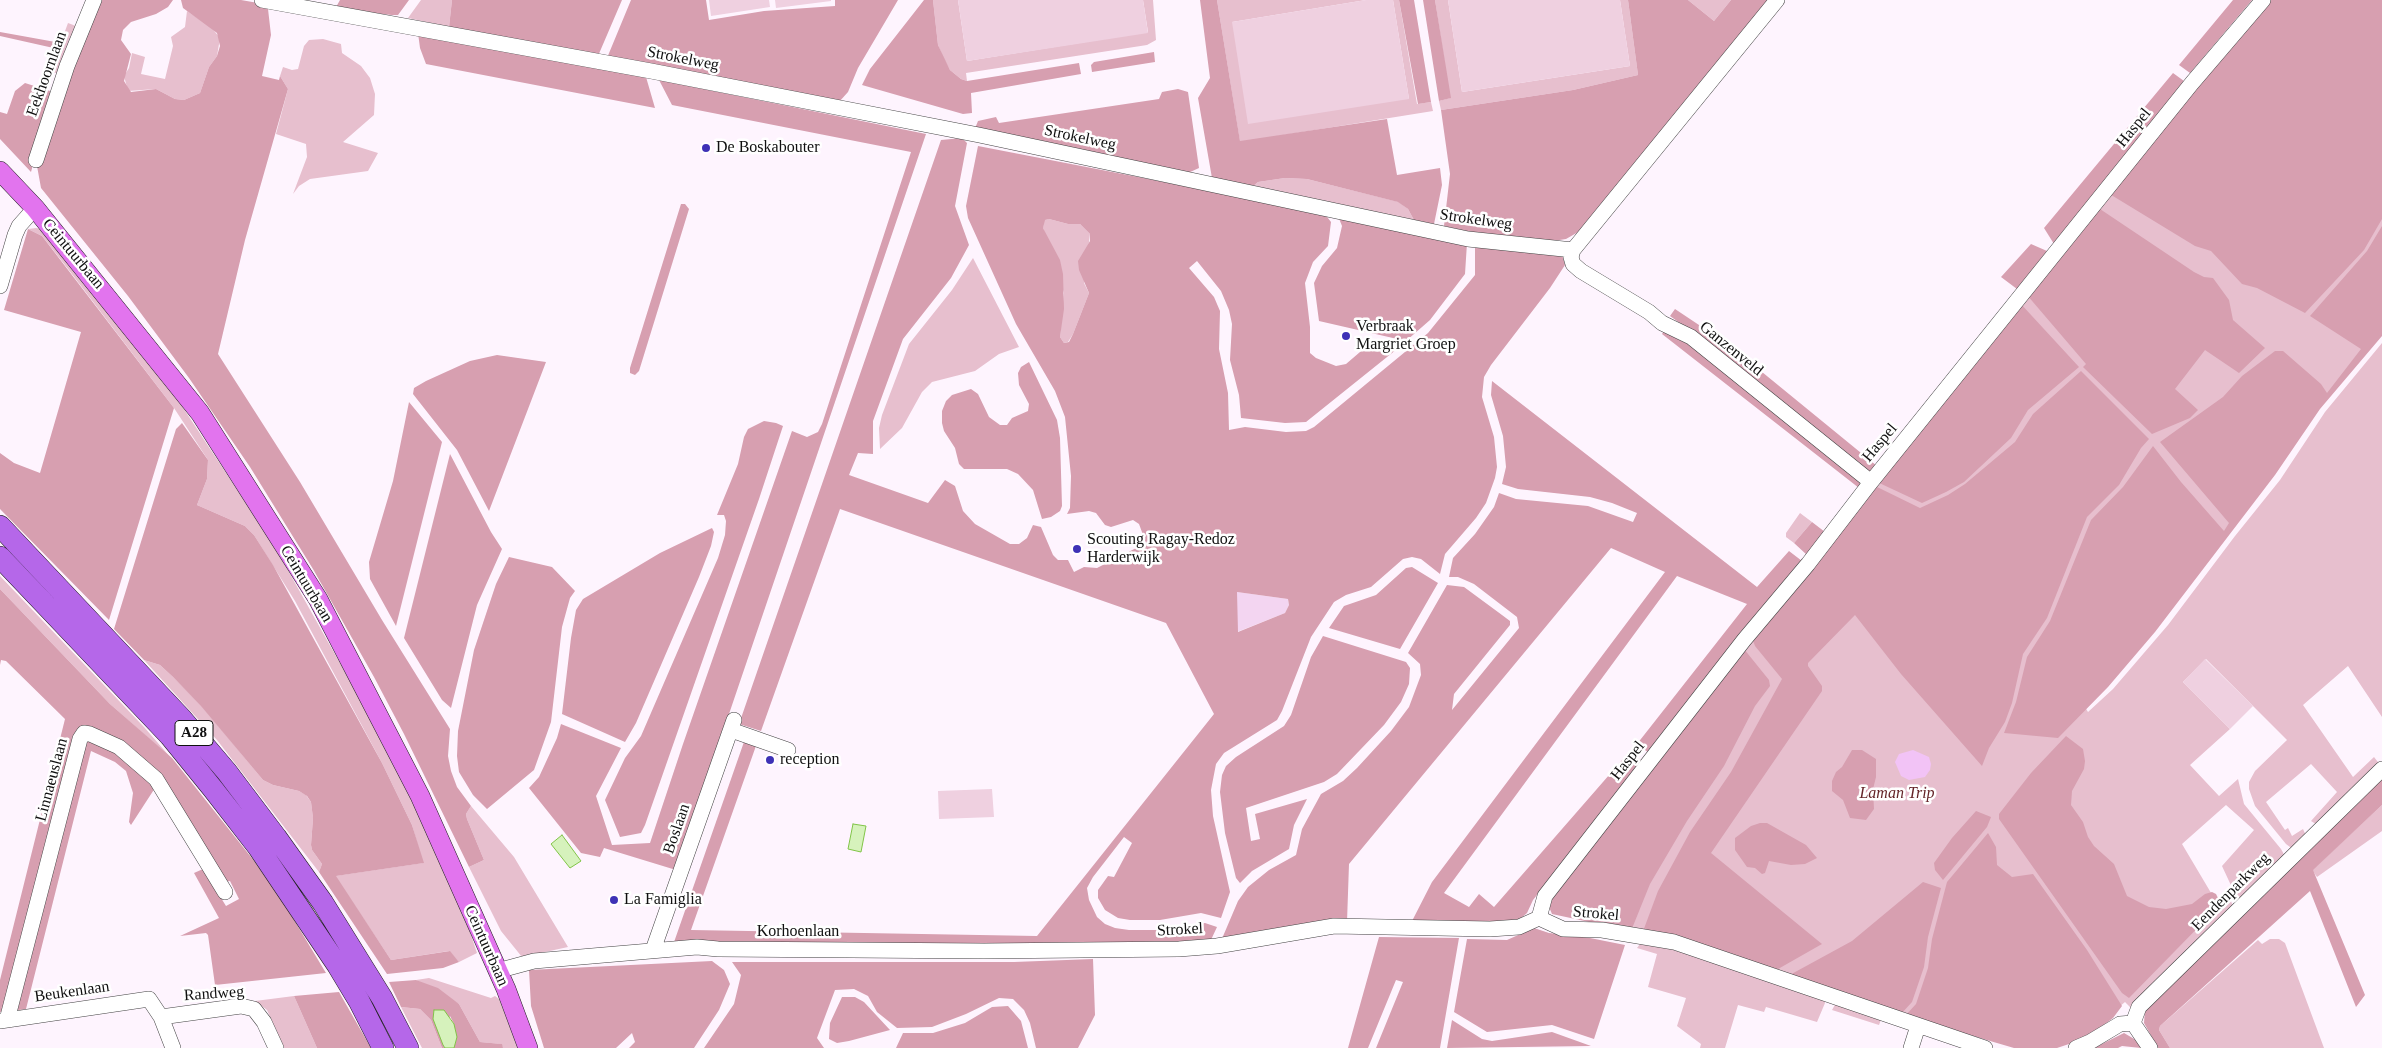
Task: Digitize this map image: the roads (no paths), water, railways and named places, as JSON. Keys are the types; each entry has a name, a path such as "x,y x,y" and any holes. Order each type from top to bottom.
{"highway":[{"name":"A28","path":"0,526 163,698 227,772 287,851 360,962 382,998 408,1048"},
{"name":"A28","path":"0,557 170,736 214,788 258,847 338,966 360,1002 383,1048"}],"main road":[{"name":"Ceintuurbaan","path":"0,171 35,208 200,413 318,599 420,796 497,971 528,1048"}],"street":[{"name":"Eekhoornlaan","path":"36,160 67,66 94,0"},
{"name":"Strokelweg","path":"262,0 651,71 979,135 1468,238 1573,250"},
{"path":"1573,250 1777,0"},
{"name":"Haspel","path":"1538,918 1545,896 1550,888 1744,640 1808,564 1871,482 2192,83 2263,0"},
{"path":"0,286 19,226 35,208"},
{"name":"Ganzenveld","path":"1573,250 1573,264 1581,271 1649,312 1662,323 1691,337 1871,482"},
{"name":"Boslaan","path":"653,950 732,725 788,750"},
{"name":"Linnaeuslaan","path":"4,1020 80,739 84,733 119,747 156,779 226,892"},
{"name":"Eendenparkweg","path":"2133,1023 2139,1007 2382,768"},
{"name":"Strokel","path":"1102,950 1217,946 1334,926 1490,929 1519,927 1538,918 1563,929 1602,930 1674,942 1985,1048"},
{"name":"Korhoenlaan","path":"497,971 534,961 697,947 718,949 984,951 1102,950"},
{"name":"Beukenlaan","path":"4,1020 149,999 161,1017"},
{"name":"Randweg","path":"161,1017 241,1006 254,1009 264,1022 276,1048"},
{"path":"161,1017 173,1048"},
{"path":"2076,1048 2120,1024 2133,1023 2150,1048"},
{"path":"1912,1048 1918,1026"}],"place":[{"name":"De Boskabouter","path":"706,148"},
{"name":"Verbraak Margriet Groep","path":"1346,336"},
{"name":"Scouting Ragay-Redoz Harderwijk","path":"1077,549"},
{"name":"reception","path":"770,760"},
{"name":"La Famiglia","path":"614,900"}],"park label":[{"name":"Laman Trip","path":"1897,794"}]}
